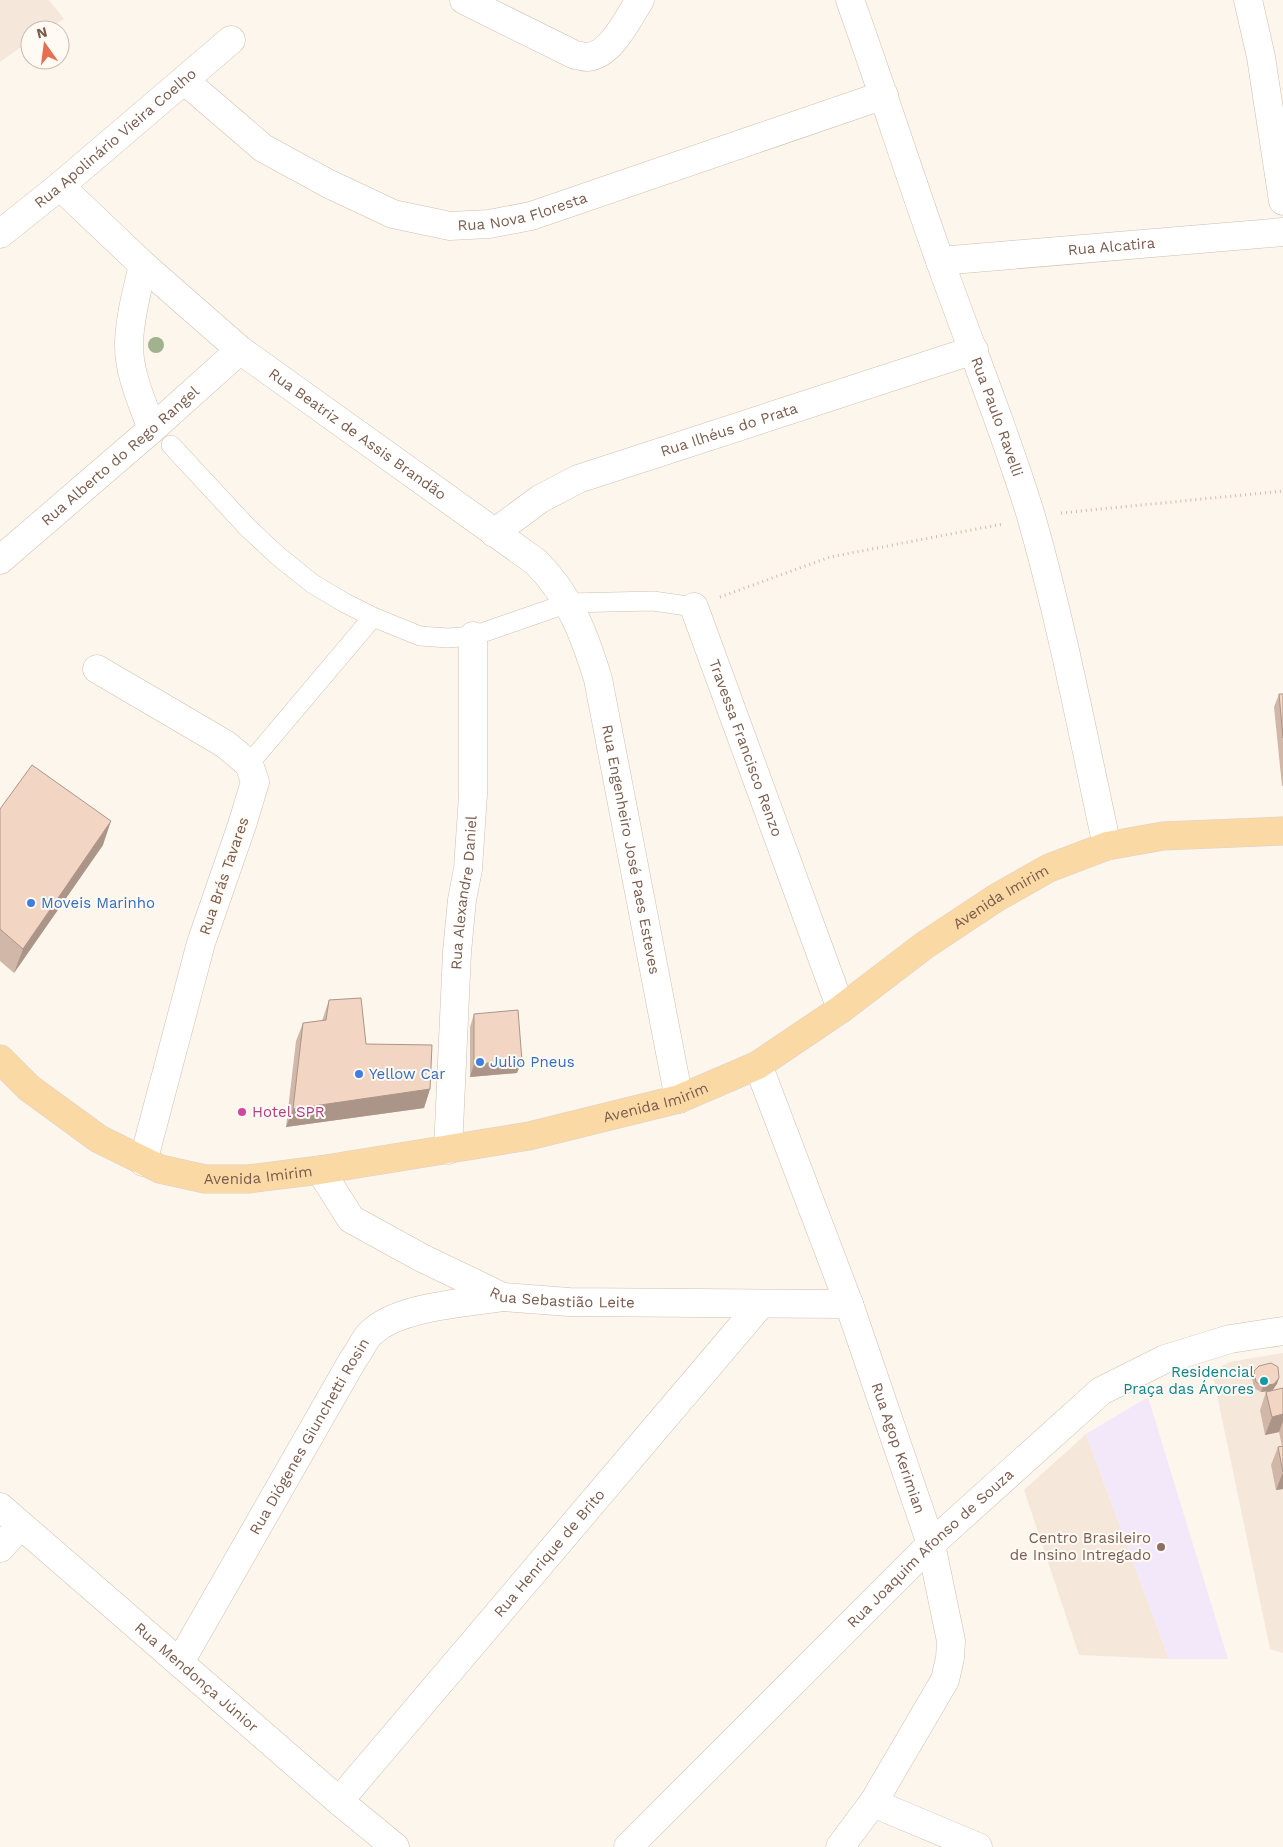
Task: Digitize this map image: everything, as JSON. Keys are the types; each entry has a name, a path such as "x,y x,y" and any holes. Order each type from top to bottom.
{"main road":[{"name":"Avenida Imirim","path":"0,1059 29,1088 91,1133 143,1162 160,1169 205,1179 248,1179 320,1170 529,1136 680,1099 758,1065 841,1009 925,945 996,898 1049,868 1107,846 1162,836 1283,831"}],"street":[{"path":"464,0 575,55 587,57 602,52 612,43 640,0"},
{"name":"Rua Paulo Ravelli","path":"850,0 940,261 974,350 1030,516 1057,619 1107,846"},
{"path":"1248,0 1261,57 1283,201"},
{"name":"Rua Apolinário Vieira Coelho","path":"0,234 185,81 230,40"},
{"name":"Rua Nova Floresta","path":"185,81 263,148 329,184 393,214 450,226 488,224 531,216 884,95"},
{"name":"Rua Beatriz de Assis Brandão","path":"60,186 143,265 240,350 536,562 568,603"},
{"name":"Rua Alcatira","path":"940,261 1283,232"},
{"path":"143,265 129,344 138,392 161,437"},
{"name":"Rua Alberto do Rego Rangel","path":"0,560 161,437 240,350"},
{"name":"Rua Ilhéus do Prata","path":"494,532 540,499 578,479 974,350"},
{"name":"Rua Engenheiro José Paes Esteves","path":"568,603 586,639 598,679 680,1099"},
{"name":"Travessa Francisco Renzo","path":"694,606 841,1009"},
{"name":"Rua Alexandre Daniel","path":"448,1150 458,952 462,900 468,868 473,795 473,636"},
{"path":"97,669 225,744 249,764"},
{"name":"Rua Brás Tavares","path":"143,1162 201,943 242,825 254,782 249,764"},
{"name":"Rua Agop Kerimian","path":"758,1065 849,1304 931,1544 952,1641 945,1680 873,1803 840,1847"},
{"name":"Rua Sebastião Leite","path":"320,1170 352,1219 422,1258 503,1297 569,1302 760,1305 849,1304"},
{"name":"Rua Diógenes Giunchetti Rosin","path":"180,1662 354,1358 371,1333 391,1320 413,1312 503,1297"},
{"name":"Rua Henrique de Brito","path":"339,1801 760,1305"},
{"name":"Rua Joaquim Afonso de Souza","path":"628,1847 931,1544 1101,1391 1165,1358 1230,1339 1283,1331"},
{"name":"Rua Mendonça Júnior","path":"0,1507 339,1801 395,1847"},
{"path":"0,1548 21,1525"},
{"path":"873,1803 978,1847"}],"lane":[{"path":"161,437 248,528 278,556 313,584 373,617 420,636 448,638 473,636 568,603 652,601 694,606"},
{"path":"249,764 373,617"}],"path":[{"path":"694,606 830,557 994,526 1030,516 1283,491"}],"shaded area":[{"path":"0,0 49,0 64,19 20,20 20,48 0,62"},
{"path":"1283,1353 1283,1653 1270,1649 1212,1371 1230,1362"},
{"name":"Centro Brasileiro de Insino Intregado","path":"1148,1397 1228,1659 1169,1659 1086,1434"},
{"path":"1086,1434 1169,1659 1079,1655 1024,1490"}],"building":[{"path":"1279,694 1283,694 1283,738"},
{"name":"Moveis Marinho","path":"32,765 111,821 23,949 0,929 0,809"},
{"name":"Yellow Car","path":"361,998 366,1044 432,1045 430,1089 293,1109 303,1023 326,1020 329,1000"},
{"path":"518,1010 522,1061 474,1064 474,1014"},
{"name":"Residencial Praça das Árvores","path":"1271,1363 1278,1367 1279,1378 1274,1384 1263,1386 1256,1382 1254,1371 1259,1366"},
{"path":"1283,1388 1283,1414 1272,1417 1266,1392"},
{"path":"1283,1446 1283,1472 1278,1447"}],"place":[{"name":"Moveis Marinho","path":"31,903"},
{"name":"Julio Pneus","path":"480,1062"},
{"name":"Yellow Car","path":"359,1074"},
{"name":"Hotel SPR","path":"242,1112"},
{"name":"Residencial Praça das Árvores","path":"1264,1381"},
{"name":"Centro Brasileiro de Insino Intregado","path":"1161,1547"}]}
